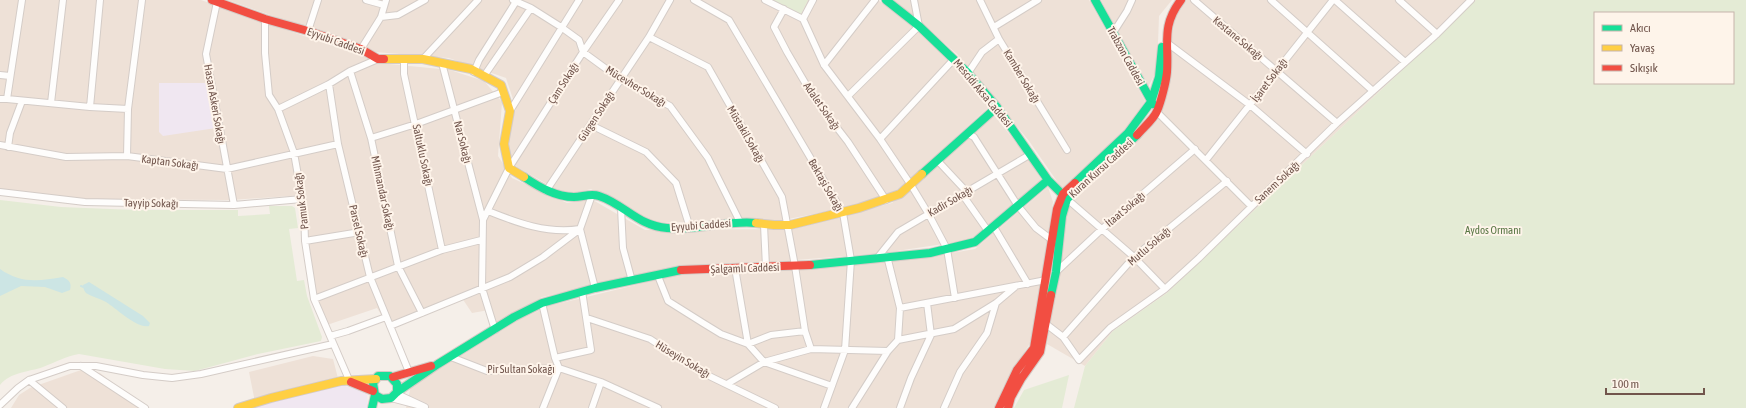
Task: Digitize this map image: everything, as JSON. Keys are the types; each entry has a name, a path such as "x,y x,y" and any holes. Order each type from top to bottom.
{"street":[{"path":"22,0 10,76 3,99 128,109"},
{"path":"51,103 63,0"},
{"path":"90,107 100,0"},
{"path":"127,156 128,109 142,0"},
{"path":"308,31 318,0"},
{"path":"361,49 381,17 385,2 366,0"},
{"path":"381,17 398,15 425,0"},
{"path":"423,59 478,0"},
{"path":"474,72 479,60 516,0"},
{"name":"Mücevher Sokağı","path":"516,0 561,27 578,40 584,52 620,79 670,106 708,158 740,222"},
{"path":"509,168 504,144 510,110 579,0"},
{"name":"Çam Sokağı","path":"483,220 509,168 619,0"},
{"name":"Gürgen Sokağı","path":"546,191 649,37 670,0"},
{"name":"Bektaşi Sokağı","path":"694,0 728,20 843,213 851,260 846,350 824,408"},
{"path":"765,0 803,19 824,65 880,139 911,185 947,249 955,298"},
{"path":"803,19 813,0"},
{"path":"824,65 875,0"},
{"name":"Mescidi Aksa Caddesi","path":"886,0 919,26 968,73 997,106 1048,180 1065,197"},
{"path":"848,96 919,26 914,0"},
{"name":"Kamber Sokağı","path":"980,0 999,39 1067,150"},
{"path":"994,27 1038,0"},
{"name":"Trabzon Caddesi","path":"1095,0 1157,112"},
{"path":"1112,33 1127,11 1132,0"},
{"name":"Kuran Kursu Caddesi","path":"999,408 1017,370 1034,348 1057,209 1065,197 1128,133 1151,102 1159,77 1165,22 1170,7 1175,0"},
{"name":"Kuran Kursu Caddesi","path":"1008,408 1011,397 1021,379 1040,352 1056,272 1065,197 1133,139 1157,112 1167,72 1166,42 1169,24 1174,9 1181,0"},
{"name":"Kestane Sokağı","path":"1194,0 1337,123"},
{"path":"1271,0 1373,91"},
{"path":"1334,0 1405,62"},
{"name":"İşaret Sokağı","path":"1206,160 1307,31 1334,0"},
{"path":"1399,0 1437,34"},
{"name":"Sanem Sokağı","path":"1063,337 1079,360 1110,328 1165,289 1307,154 1337,123 1437,34 1471,0"},
{"name":"Eyyubi Caddesi","path":"214,1 265,19 308,31 361,49 378,59 423,59 471,69 500,85 510,110"},
{"name":"Hasan Askeri Sokağı","path":"214,1 206,54 234,205"},
{"path":"484,76 531,8"},
{"name":"Adalet Sokağı","path":"784,9 774,27 782,43 814,98 848,142 886,200"},
{"name":"Pamuk Sokağı","path":"265,19 265,53 269,95 278,109 294,153 302,199 305,242 314,299 350,382"},
{"name":"Müstakil Sokağı","path":"649,37 708,67 782,197 796,266 805,332 811,349"},
{"path":"968,73 982,52 999,39"},
{"path":"1166,42 1250,105 1307,154"},
{"path":"278,109 329,84 350,71 378,59"},
{"path":"880,139 954,59"},
{"name":"Saltuklu Sokağı","path":"404,60 404,74 442,250"},
{"name":"Nar Sokağı","path":"442,63 483,220"},
{"name":"Mihmandar Sokağı","path":"350,71 371,138 398,266 422,313"},
{"path":"0,75 10,76"},
{"name":"Parsel Sokağı","path":"329,84 338,144 370,277 409,372"},
{"path":"371,138 416,124 503,92"},
{"path":"8,147 10,133 22,101"},
{"name":"Eyyubi Caddesi","path":"509,168 546,191 571,197 592,195 600,196 621,208 642,223 658,227 690,228 740,222 764,225 787,225 843,213 886,200 900,194 968,134 997,106"},
{"path":"1157,112 1251,206"},
{"path":"591,125 646,152 676,183 690,228"},
{"path":"968,134 974,137 1018,206 1036,228 1052,240"},
{"name":"Kaptan Sokağı","path":"0,145 66,156 127,156 227,169 338,144"},
{"name":"İtaat Sokağı","path":"1056,272 1102,229 1195,149"},
{"name":"Kadir Sokağı","path":"878,257 898,232 928,213 1031,154"},
{"path":"937,160 991,229 1028,284"},
{"name":"Şalgamlı Caddesi","path":"438,364 514,317 542,303 595,288 683,270 796,266 930,253 975,242 1048,180"},
{"name":"Mutlu Sokağı","path":"1063,337 1134,257 1227,181"},
{"name":"Tayyip Sokağı","path":"0,192 85,202 234,205 302,199"},
{"path":"390,326 510,277 543,257 580,229 592,195"},
{"path":"1065,197 1134,257 1165,289"},
{"path":"621,208 623,248 632,281"},
{"path":"488,211 517,222 545,229 563,232 580,229"},
{"path":"483,220 481,240 482,288 495,330"},
{"path":"764,225 766,267"},
{"path":"580,229 595,288"},
{"path":"305,242 360,232"},
{"path":"314,299 442,250 481,240"},
{"path":"888,256 900,308 898,340"},
{"path":"735,268 748,344"},
{"path":"658,276 668,301 721,334 748,344 764,362 832,386"},
{"path":"900,308 1046,280"},
{"path":"852,408 888,351 898,340 954,329 996,303 1017,286"},
{"path":"555,358 591,350 582,291"},
{"path":"542,303 555,358 559,368 543,408"},
{"path":"900,408 910,378 931,334 927,303"},
{"path":"944,408 960,372 987,333 996,303"},
{"path":"330,336 348,331 386,316"},
{"name":"Hüseyin Sokağı","path":"587,318 650,339 699,371 775,408"},
{"path":"1046,324 1063,337"},
{"path":"748,344 771,335 805,332"},
{"path":"0,405 29,380 61,368 79,365 96,366 143,375 172,378 201,374 333,344"},
{"path":"727,384 764,362 811,349 888,351"},
{"name":"Pir Sultan Sokağı","path":"451,357 487,371 559,368 601,382 658,408"},
{"path":"393,377 438,364"},
{"path":"350,382 374,393 382,399 393,395 438,364"},
{"path":"79,365 145,408"},
{"path":"238,408 286,394 341,381 350,382 376,379 386,374 393,377 397,384 393,395 383,408"},
{"path":"372,408 374,393 373,382 376,379"},
{"path":"29,380 63,408"},
{"path":"592,408 601,382"},
{"path":"393,395 427,408"}],"shaded area":[{"path":"0,0 201,0 363,56 379,63 450,70 484,81 502,102 498,156 512,178 567,203 591,199 645,230 793,229 892,203 994,115 1028,158 1042,181 970,240 883,253 707,267 624,279 542,297 496,324 489,310 472,313 462,298 390,329 377,308 324,326 315,296 307,235 304,195 231,200 63,199 0,195"},
{"path":"228,0 878,0 927,38 992,104 899,189 855,206 783,220 650,223 591,189 566,195 517,167 505,147 516,108 506,78 449,58 375,52"},
{"path":"893,0 1089,0 1145,101 1130,124 1063,190 1029,141 957,54"},
{"path":"1101,0 1172,0 1159,16 1157,70 1148,87"},
{"path":"1186,0 1476,0 1167,293 1113,331 1085,366 1047,344 1066,213 1071,199 1161,117 1175,16"},
{"path":"159,83 207,83 216,128 163,136 159,132"},
{"path":"1048,187 1053,202 1032,340 1003,387 997,408 406,408 411,386 508,325 549,306 677,275 771,272 923,258 975,249"},
{"path":"313,356 333,359 340,386 279,399 256,407 249,372"},
{"path":"81,370 100,373 145,408 11,408 19,395 30,388"},
{"path":"341,385 360,390 367,394 368,408 252,408 279,399"}],"green space":[{"path":"772,0 808,0 800,16"},
{"name":"Aydos Ormanı","path":"1476,0 1746,0 1746,408 1074,408 1085,366 1113,331 1167,293"},
{"path":"0,200 61,207 135,210 238,210 238,216 270,214 269,206 292,206 295,208 298,228 289,229 297,281 304,280 307,296 322,337 321,341 258,354 195,371 165,369 79,354 43,367 14,375 9,377 0,385"},
{"path":"1069,375 1062,408 1014,408 1024,390"}],"water":[{"path":"0,269 15,277 30,280 46,280 63,277 70,282 70,290 62,293 45,287 21,286 0,296"},
{"path":"89,282 143,316 150,323 149,326 144,326 133,321 106,302 86,293 83,285"}],"waterway":[{"path":"81,286 86,288"}],"traffic: fast":[{"path":"886,0 919,26 968,73 997,107 1048,180 1066,198"},
{"path":"1095,0 1153,104"},
{"path":"1075,183 1128,133 1151,102 1159,77 1162,47"},
{"path":"922,174 997,107"},
{"path":"1051,295 1056,272 1062,216 1067,199 1137,135"},
{"path":"524,177 542,188 567,197 590,195 599,196 616,204 639,219 667,228 678,229 745,222 756,223"},
{"path":"810,265 930,253 975,242 1048,180"},
{"path":"397,392 397,384 390,376 378,376 373,383 375,395 382,399 391,398 397,392 438,364 514,317 542,303 595,288 681,270"},
{"path":"372,408 375,395"}],"traffic: slow":[{"path":"384,59 423,59 471,69 501,85 510,111 504,144 509,168 524,177"},
{"path":"756,223 790,225 859,208 900,194 922,174"},
{"path":"238,408 271,398 341,381 376,379"}],"traffic: jam":[{"path":"212,0 265,19 308,31 361,49 378,59 384,59"},
{"path":"1137,135 1153,117 1160,103 1167,72 1168,27 1175,9 1181,0"},
{"path":"999,408 1017,370 1034,348 1057,209 1063,194 1075,183"},
{"path":"681,270 810,265"},
{"path":"1008,408 1011,397 1021,379 1040,352 1051,295"},
{"path":"393,377 431,366"},
{"path":"351,382 373,391"}]}
